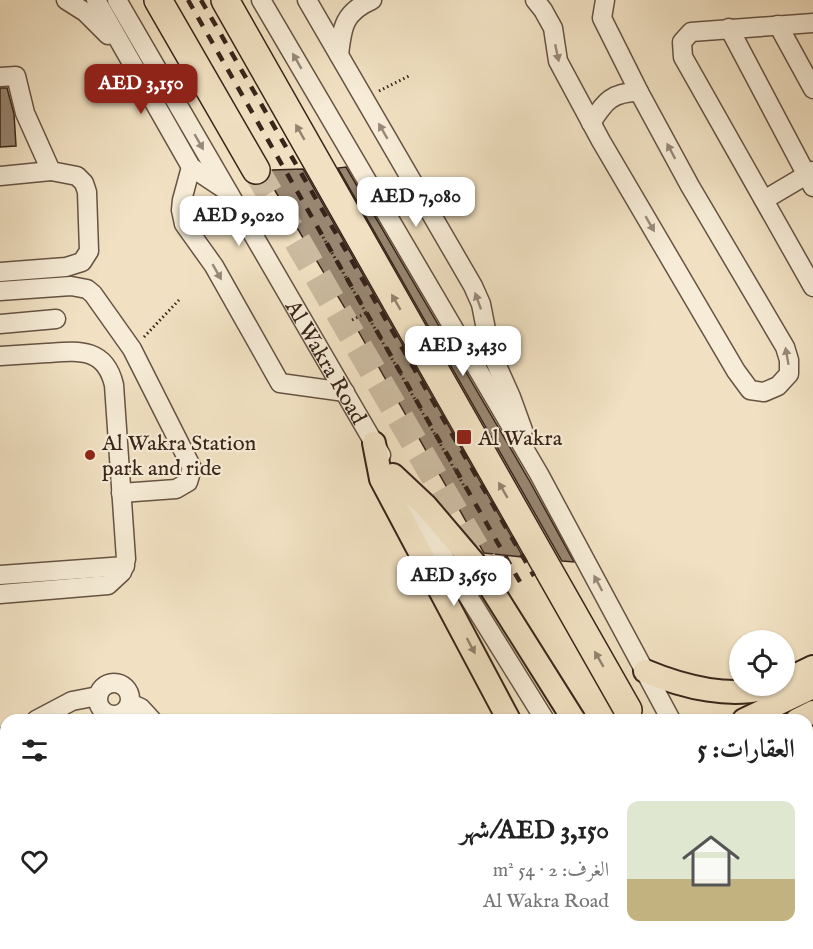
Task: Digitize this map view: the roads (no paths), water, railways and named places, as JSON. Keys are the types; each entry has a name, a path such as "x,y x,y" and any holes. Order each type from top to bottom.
{"highway":[{"path":"158,0 256,170"},
{"path":"225,0 628,710"}],"main road":[{"path":"374,443 381,479 506,714"},
{"path":"393,475 426,506 477,566 570,714"},
{"path":"795,676 813,667"},
{"path":"645,671 683,685 729,690"},
{"path":"757,714 813,687"}],"street":[{"path":"66,0 85,12 129,57"},
{"path":"96,0 191,167 227,191"},
{"name":"Al Wakra Road","path":"117,0 374,443 540,714"},
{"path":"261,0 539,474 668,714"},
{"path":"307,0 473,286 481,304 489,350 511,397 539,474"},
{"path":"339,55 343,29 348,18 360,5 372,0"},
{"path":"535,0 553,28 558,61 591,123 736,371 750,390 764,392 778,386 789,374 789,360 785,347 690,186 639,92 602,18 605,0"},
{"path":"813,23 691,32 682,42 683,57 813,287"},
{"path":"778,25 813,89"},
{"path":"729,28 811,178 764,200"},
{"path":"0,77 16,76 25,113 51,171"},
{"path":"591,123 610,98 626,92 639,92"},
{"path":"191,167 182,200 181,210 184,224 214,266 280,383 345,392"},
{"path":"0,176 51,171 77,176 84,183 87,192 89,251 82,262 66,267 0,272"},
{"path":"0,291 71,286 87,289 93,294 132,349 192,468 188,482 176,489 121,492"},
{"path":"0,324 56,320"},
{"path":"0,356 84,352 101,360 107,367 114,385 125,566 114,582 102,587 0,594"},
{"path":"0,575 125,566"},
{"path":"104,714 99,706 100,690 115,682 129,692 128,708 119,714"},
{"path":"47,714 72,701 98,696"},
{"path":"130,703 141,708 146,714"}],"tunnel":[{"path":"256,170 492,576"}],"railway":[{"path":"188,0 520,582"},
{"path":"201,0 534,576"}],"place":[{"name":"Al Wakra","path":"464,437"},
{"name":"Al Wakra Station park and ride","path":"90,455"}]}
